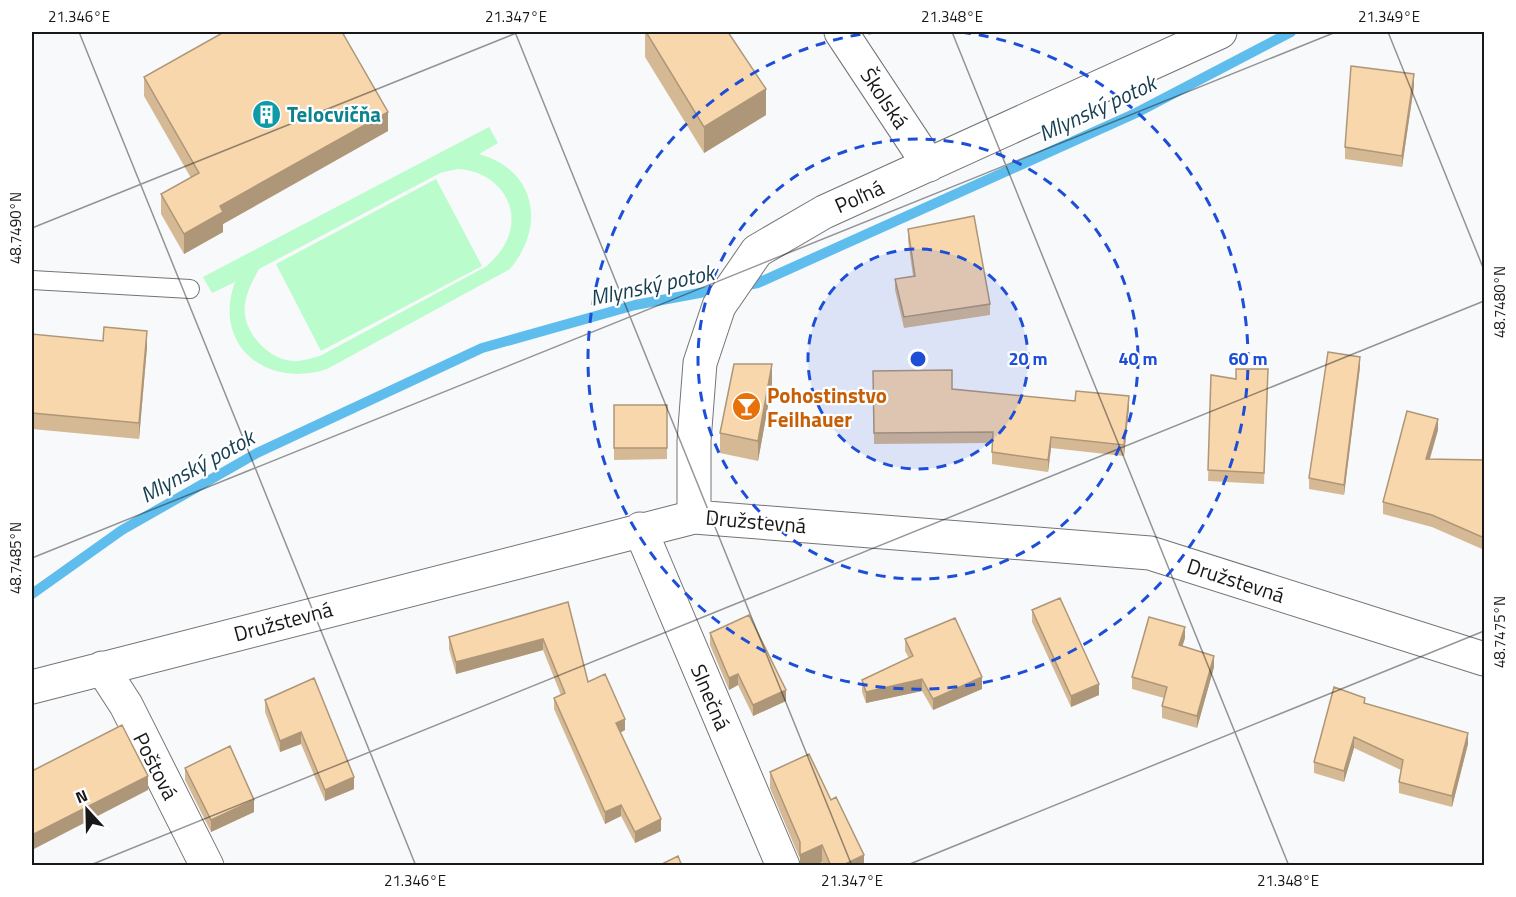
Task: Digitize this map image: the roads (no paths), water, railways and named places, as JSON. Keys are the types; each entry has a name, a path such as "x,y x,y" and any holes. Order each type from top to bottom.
{"street":[{"name":"Školská","path":"841,32 929,165"},
{"name":"Poľná","path":"694,516 694,441 700,363 719,306 757,251 824,212 1220,32"},
{"name":"Družstevná","path":"32,687 694,516 1150,553 1485,659"},
{"name":"Slnečná","path":"640,529 783,866"},
{"name":"Poštová","path":"102,668 126,705 207,866"}],"lane":[{"path":"32,280 190,289"}],"waterway":[{"name":"Mlynský potok","path":"742,286 758,283 1136,113 1291,32"},
{"name":"Mlynský potok","path":"32,594 122,530 257,453 482,348 635,305 721,289"}],"place":[{"name":"Telocvičňa","path":"266,114"},
{"name":"Pohostinstvo Feilhauer","path":"746,407"}]}
